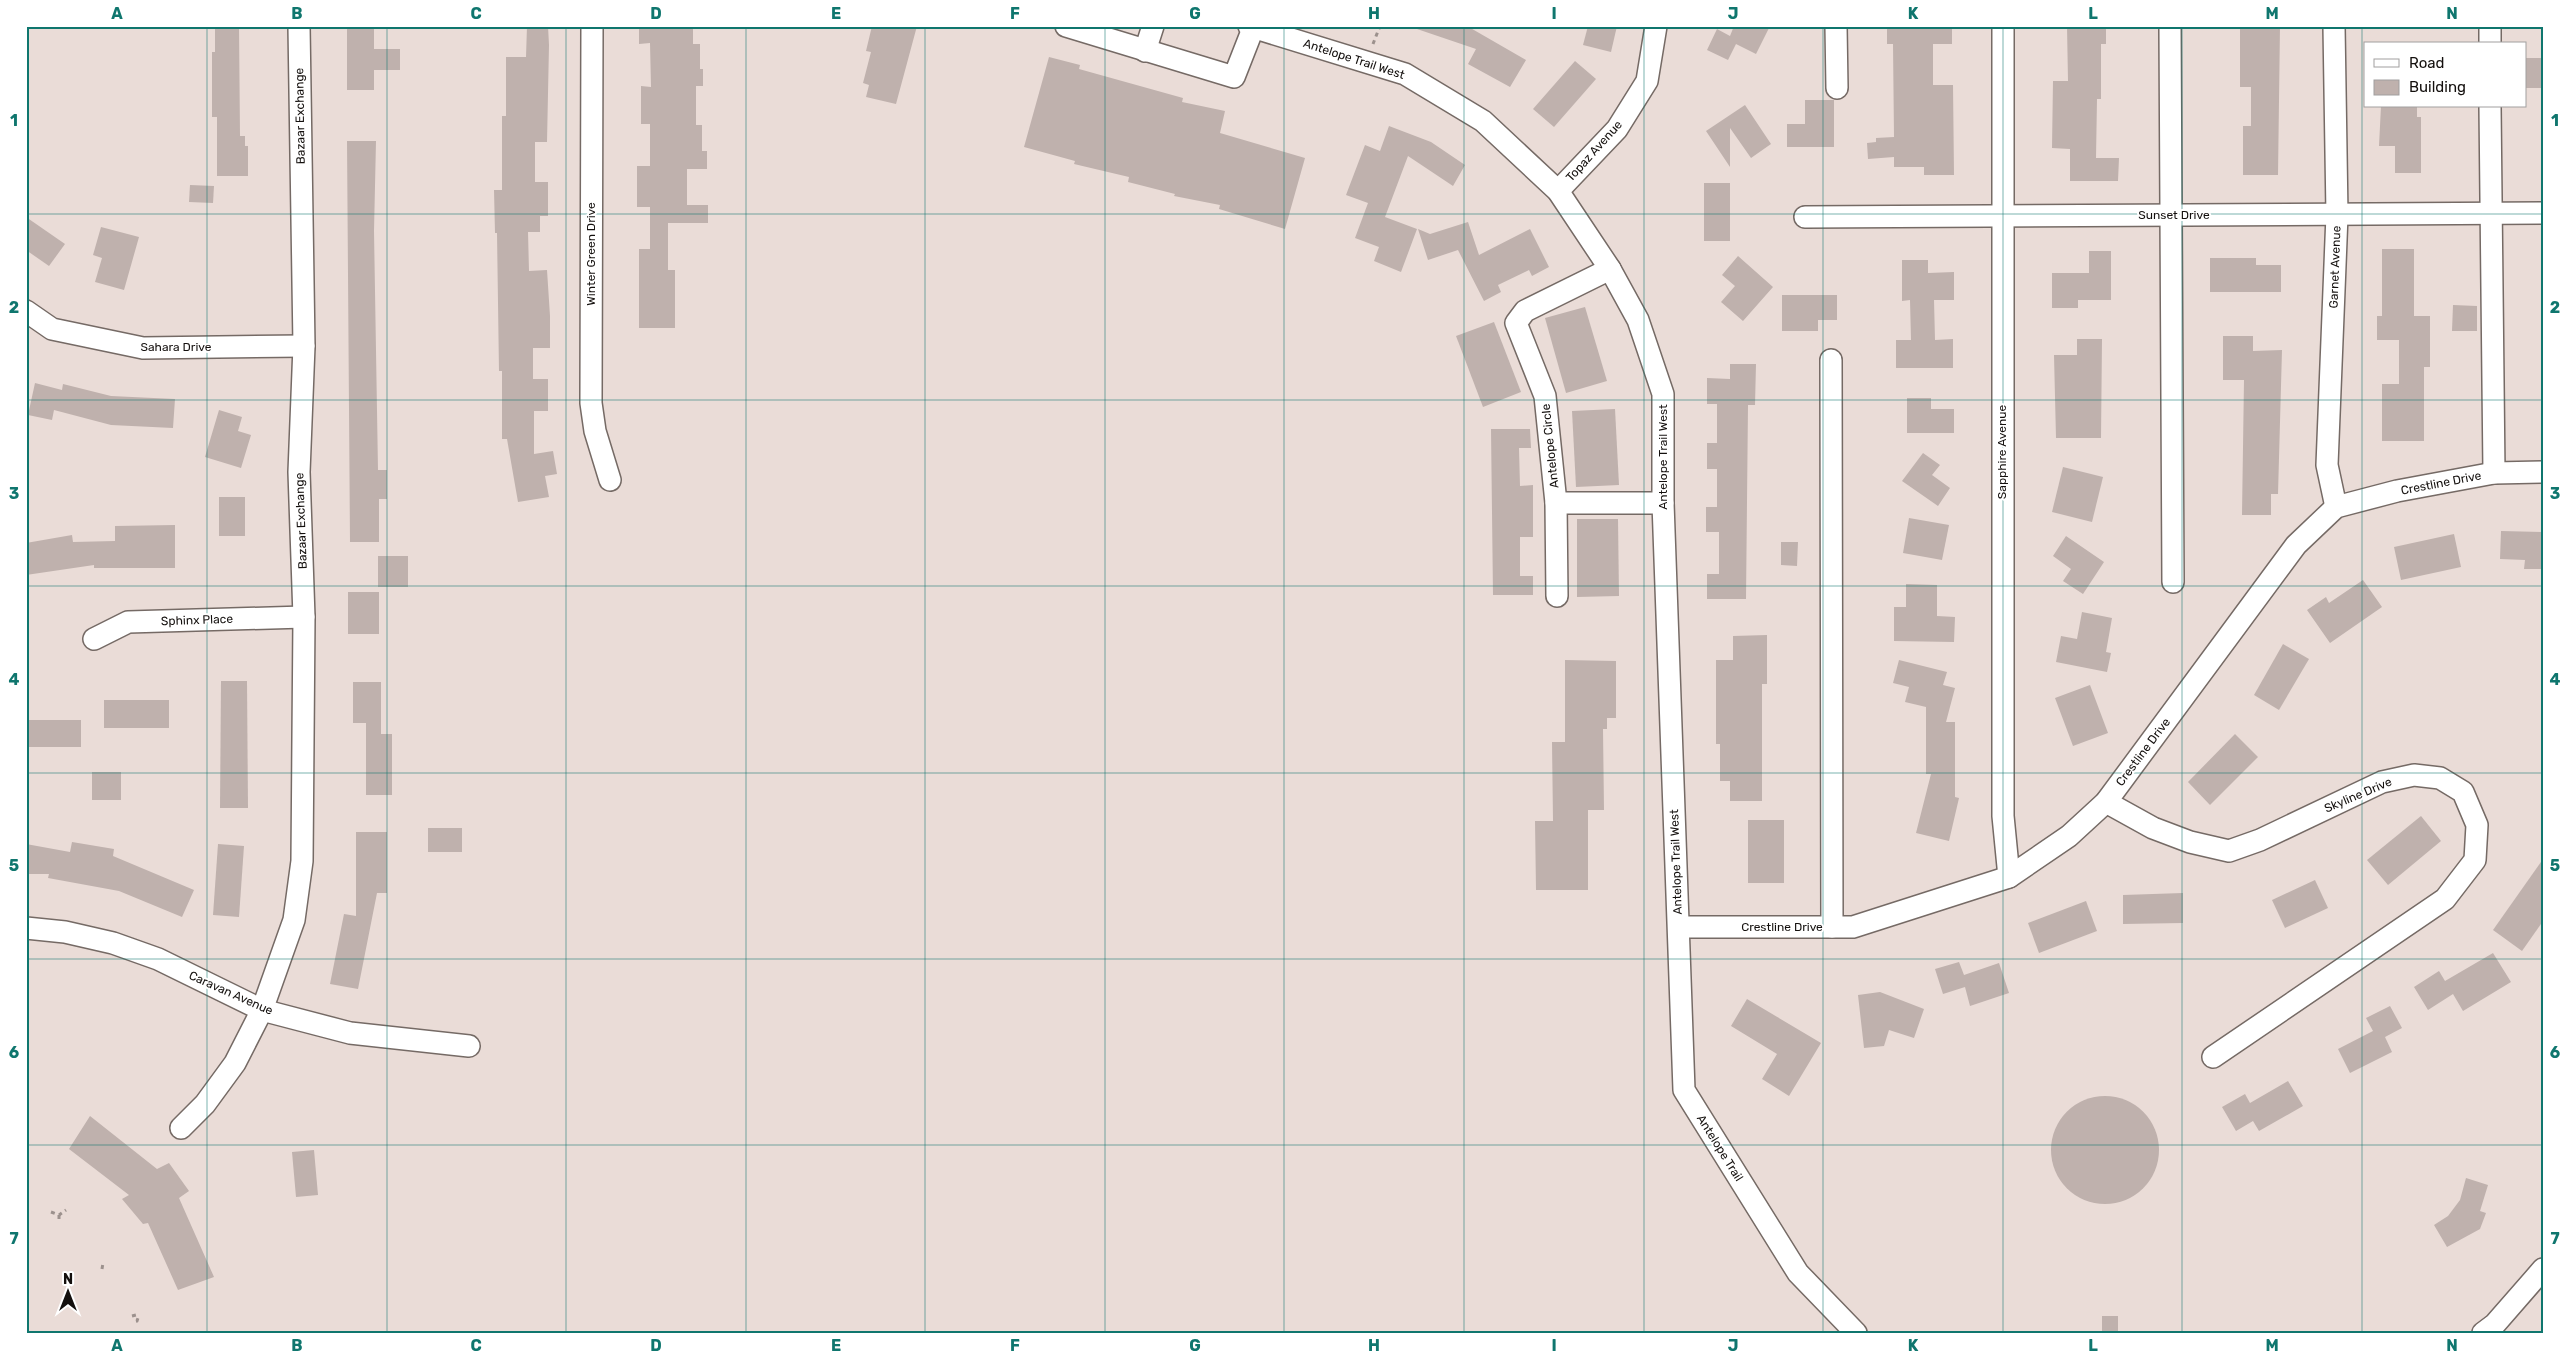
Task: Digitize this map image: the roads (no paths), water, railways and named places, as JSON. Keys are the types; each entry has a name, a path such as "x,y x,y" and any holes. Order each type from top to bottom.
{"street":[{"name":"Bazaar Exchange","path":"182,1128 205,1104 235,1063 262,1010 294,920 302,861 304,617 299,472 304,346 299,26"},
{"name":"Winter Green Drive","path":"592,26 591,403 596,431 610,480"},
{"path":"1066,26 1234,77 1252,27"},
{"path":"1146,51 1153,26"},
{"name":"Topaz Avenue","path":"1558,191 1617,129 1647,81 1656,26"},
{"path":"1836,26 1837,88"},
{"name":"Sapphire Avenue","path":"2003,26 2002,816 2009,877"},
{"path":"2170,26 2173,582"},
{"name":"Garnet Avenue","path":"2334,26 2337,215 2327,465 2336,507"},
{"path":"2490,26 2490,42"},
{"name":"Antelope Trail West","path":"1252,27 1405,74 1483,121 1558,191 1610,269 1638,320 1662,394 1662,503 1679,927"},
{"path":"2490,108 2494,473"},
{"name":"Sunset Drive","path":"1805,217 2002,214 2543,214"},
{"name":"Antelope Circle","path":"1557,596 1556,503 1545,396 1516,323 1525,311 1610,269"},
{"name":"Sahara Drive","path":"26,311 52,329 143,348 304,346"},
{"path":"1831,360 1832,926"},
{"name":"Crestline Drive","path":"1679,927 1853,926 2009,877 2069,836 2106,802 2296,546 2336,507 2397,491 2494,473 2543,472"},
{"name":"Antelope Circle","path":"1556,503 1662,503"},
{"name":"Sphinx Place","path":"94,639 128,622 304,617"},
{"name":"Skyline Drive","path":"2106,802 2153,828 2190,842 2229,851 2260,840 2382,782 2414,774 2440,778 2463,792 2477,825 2475,860 2445,899 2212,1057"},
{"name":"Antelope Trail","path":"1679,927 1684,1090 1798,1273 1856,1333"},
{"name":"Caravan Avenue","path":"26,928 65,932 158,959 262,1010 350,1033 469,1046"},
{"path":"2483,1333 2495,1324 2543,1269"}]}
